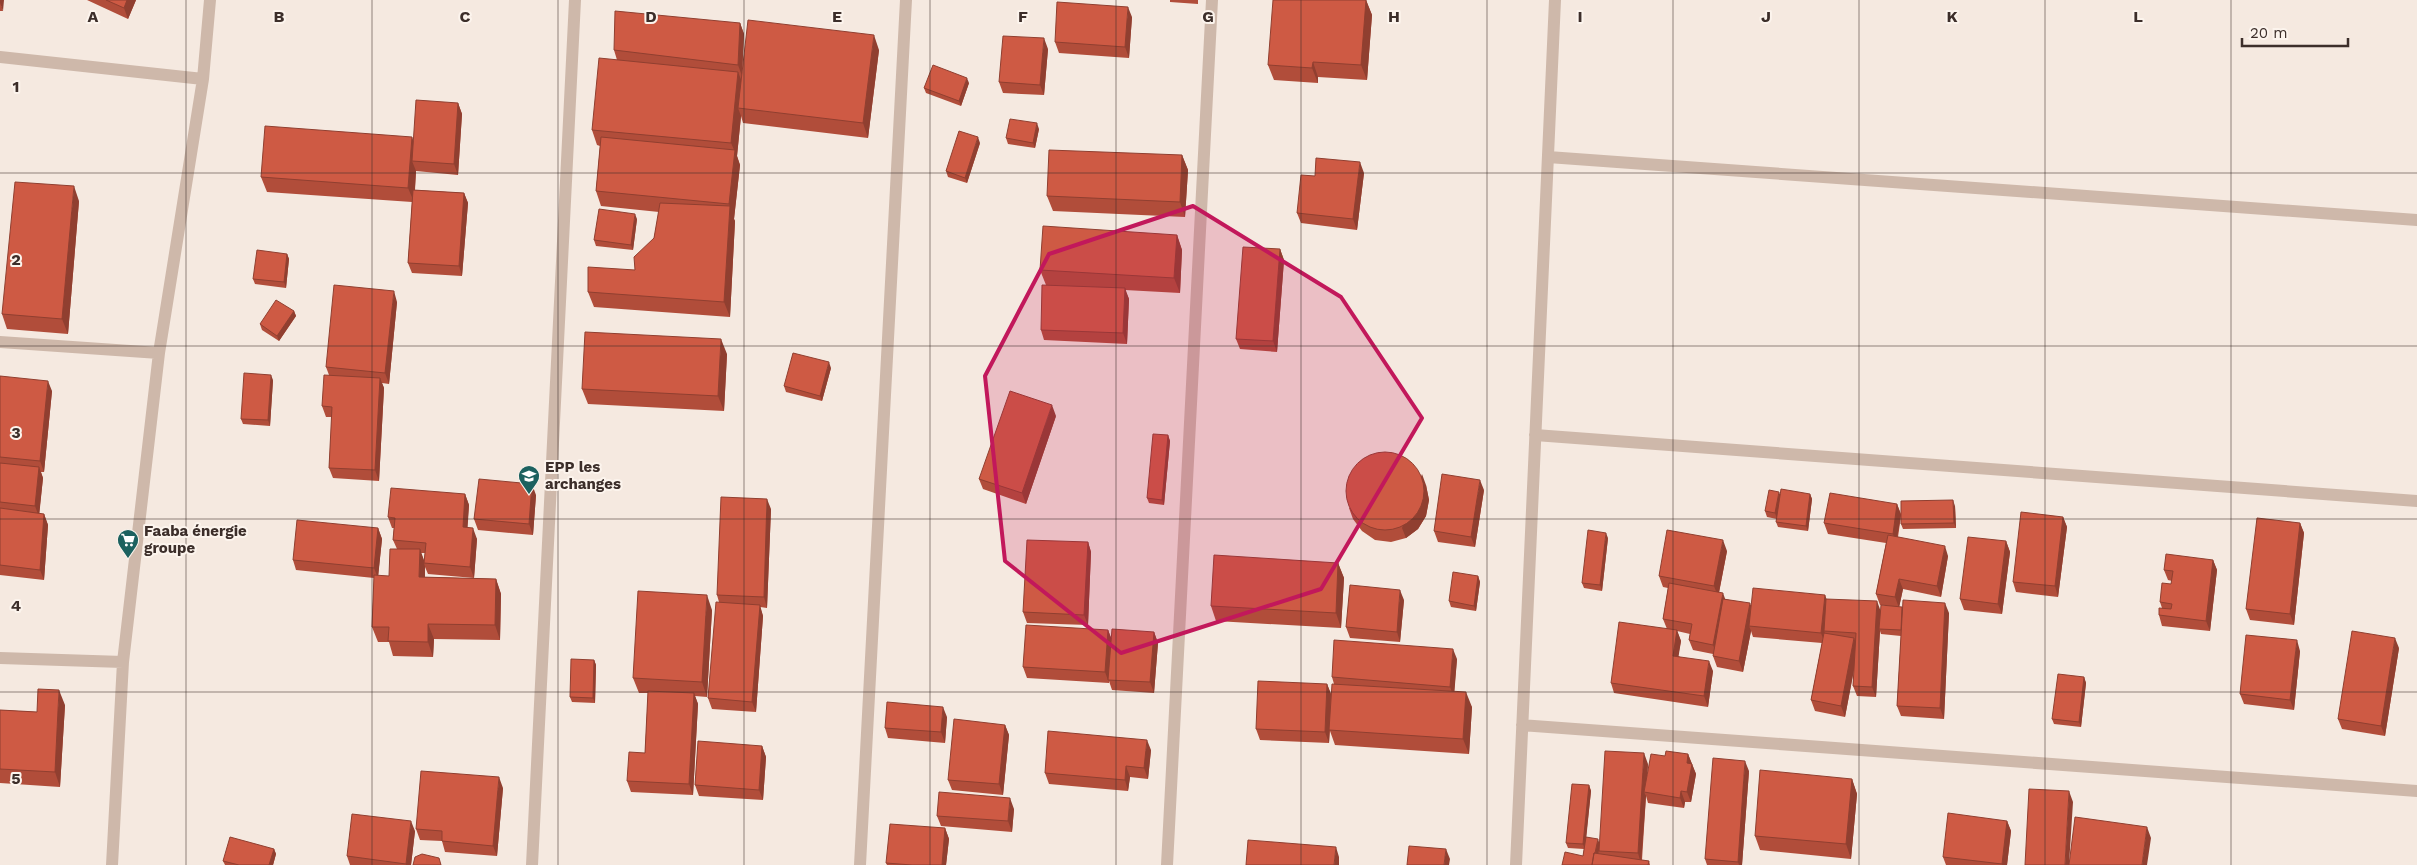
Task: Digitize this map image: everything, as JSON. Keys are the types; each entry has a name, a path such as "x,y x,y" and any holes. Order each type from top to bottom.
{"street":[{"path":"112,865 123,662 159,353 203,79 210,0"},
{"path":"532,865 575,0"},
{"path":"860,865 906,0"},
{"path":"1167,865 1212,0"},
{"path":"1516,865 1555,0"},
{"path":"0,57 203,79"},
{"path":"1548,157 2417,220"},
{"path":"0,342 159,353"},
{"path":"1535,435 2417,500"},
{"path":"0,658 123,662"},
{"path":"1522,725 2417,791"}],"highlighted area":[{"path":"1193,206 1341,297 1422,418 1321,589 1121,653 1005,561 985,376 1049,254"}],"building":[{"path":"106,0 127,0 124,8"},
{"path":"1273,0 1366,0 1361,65 1313,62 1312,68 1268,65"},
{"path":"1057,2 1128,7 1125,47 1055,42"},
{"path":"615,11 740,23 738,65 614,50"},
{"path":"748,20 874,35 863,123 738,108"},
{"path":"1003,36 1044,38 1040,85 999,82"},
{"path":"599,58 738,72 731,143 592,130"},
{"path":"933,65 967,78 959,101 924,88"},
{"path":"416,100 458,103 454,164 412,161"},
{"path":"1010,119 1037,123 1033,143 1006,138"},
{"path":"265,126 412,137 408,188 261,177"},
{"path":"959,131 978,137 965,178 946,171"},
{"path":"601,137 735,150 729,204 596,191"},
{"path":"1049,150 1182,155 1180,202 1047,196"},
{"path":"1316,158 1360,162 1353,219 1297,213 1301,175 1315,176"},
{"path":"15,182 74,186 62,319 2,314"},
{"path":"413,190 464,193 459,266 408,263"},
{"path":"660,203 730,206 724,302 588,292 588,267 635,270 634,257 654,238"},
{"path":"599,209 635,214 631,245 594,240"},
{"path":"1043,226 1177,235 1174,278 1040,270"},
{"path":"1243,247 1280,249 1273,341 1236,339"},
{"path":"257,250 287,254 284,282 253,279"},
{"path":"334,285 394,291 385,373 326,367"},
{"path":"1042,285 1125,288 1123,333 1041,330"},
{"path":"276,300 294,311 277,336 260,324"},
{"path":"585,332 721,339 718,396 582,389"},
{"path":"793,353 829,362 820,396 784,386"},
{"path":"244,373 271,375 268,420 241,419"},
{"path":"324,375 380,378 375,470 329,468 332,407 322,406"},
{"path":"0,376 48,381 40,461 0,457"},
{"path":"1010,391 1052,405 1022,493 979,479"},
{"path":"1153,434 1168,435 1162,500 1147,498"},
{"path":"1377,452 1393,452 1407,458 1418,469 1424,483 1424,499 1418,513 1407,524 1393,530 1377,530 1363,524 1352,513 1346,499 1346,483 1352,469 1363,458"},
{"path":"0,463 39,467 35,506 0,502"},
{"path":"1442,474 1480,480 1471,537 1434,531"},
{"path":"479,479 532,484 529,524 474,519"},
{"path":"391,488 465,494 463,527 473,528 470,567 424,563 426,543 393,540 395,518 388,517"},
{"path":"1781,489 1810,494 1806,526 1776,522"},
{"path":"1769,490 1779,492 1775,513 1765,511"},
{"path":"1830,493 1897,504 1893,534 1824,523"},
{"path":"721,497 767,499 764,597 717,595"},
{"path":"1953,500 1954,523 1901,524 1901,501"},
{"path":"0,508 44,514 40,570 0,565"},
{"path":"2021,512 2063,517 2055,586 2013,582"},
{"path":"2257,518 2300,523 2290,614 2246,609"},
{"path":"297,520 378,528 374,568 293,560"},
{"path":"1588,530 1606,533 1600,585 1582,583"},
{"path":"1667,530 1723,540 1714,586 1659,576"},
{"path":"1888,535 1945,546 1937,586 1899,579 1895,597 1876,594"},
{"path":"1968,537 2006,541 1998,604 1960,599"},
{"path":"1027,540 1088,542 1084,615 1023,612"},
{"path":"390,549 420,549 419,577 496,579 495,625 428,624 428,642 388,641 389,627 372,627 374,575 389,576"},
{"path":"2166,554 2213,560 2206,621 2159,615 2159,608 2171,609 2172,604 2160,602 2162,583 2171,584 2173,571 2164,570"},
{"path":"1214,555 1338,563 1336,613 1211,606"},
{"path":"1453,572 1478,576 1474,606 1449,601"},
{"path":"1669,583 1723,593 1713,645 1689,640 1692,624 1663,619"},
{"path":"1350,585 1400,590 1397,632 1346,627"},
{"path":"1753,588 1825,595 1821,633 1749,626"},
{"path":"638,591 707,595 702,682 633,678"},
{"path":"1723,599 1750,603 1739,661 1713,656"},
{"path":"1826,599 1877,601 1872,687 1853,686 1856,633 1824,631"},
{"path":"1903,600 1945,603 1940,708 1897,706"},
{"path":"716,602 760,605 752,702 708,698"},
{"path":"1881,605 1902,607 1901,630 1879,629"},
{"path":"1619,622 1677,630 1673,656 1709,661 1704,696 1611,683"},
{"path":"1026,625 1108,630 1105,672 1023,667"},
{"path":"1112,629 1154,632 1150,682 1108,680"},
{"path":"2352,631 2395,638 2381,726 2338,719"},
{"path":"1824,633 1854,638 1841,706 1811,700"},
{"path":"2246,635 2297,640 2290,700 2240,694"},
{"path":"1334,640 1453,649 1450,687 1332,677"},
{"path":"571,659 594,660 593,698 570,697"},
{"path":"2058,674 2084,677 2079,722 2052,719"},
{"path":"1258,681 1327,684 1325,732 1256,729"},
{"path":"1332,684 1466,692 1463,739 1329,730"},
{"path":"38,689 59,690 55,772 0,769 0,710 37,712"},
{"path":"648,691 694,693 689,784 627,781 629,752 645,753"},
{"path":"887,702 943,707 941,732 885,728"},
{"path":"954,719 1005,725 999,784 948,780"},
{"path":"1048,731 1147,740 1144,768 1126,766 1125,780 1045,773"},
{"path":"698,741 762,746 759,790 695,785"},
{"path":"1605,751 1644,753 1638,853 1599,851"},
{"path":"1666,751 1688,754 1687,763 1692,764 1687,792 1681,791 1680,798 1644,792 1651,754 1665,756"},
{"path":"1713,758 1745,761 1738,862 1705,859"},
{"path":"1760,770 1852,779 1846,844 1755,836"},
{"path":"421,771 499,777 493,846 442,841 442,831 416,829"},
{"path":"1572,784 1589,785 1583,844 1566,843"},
{"path":"2029,789 2069,791 2065,865 2025,865"},
{"path":"939,792 1010,798 1008,821 937,816"},
{"path":"1948,813 2007,821 2002,864 1943,857"},
{"path":"352,814 411,821 406,864 347,856"},
{"path":"2075,817 2147,827 2142,865 2069,865"},
{"path":"890,824 945,828 942,865 886,863"},
{"path":"230,837 274,849 269,865 239,865 223,861"},
{"path":"1586,837 1598,839 1592,865 1562,865 1565,852 1583,856"},
{"path":"1248,840 1336,847 1334,865 1246,865"},
{"path":"1409,846 1446,849 1444,865 1407,865"},
{"path":"1594,853 1649,861 1648,865 1592,865"},
{"path":"422,854 439,858 441,865 413,865 415,857"}],"place":[{"name":"EPP les archanges","path":"529,495"},
{"name":"Faaba énergie groupe","path":"128,559"}]}
